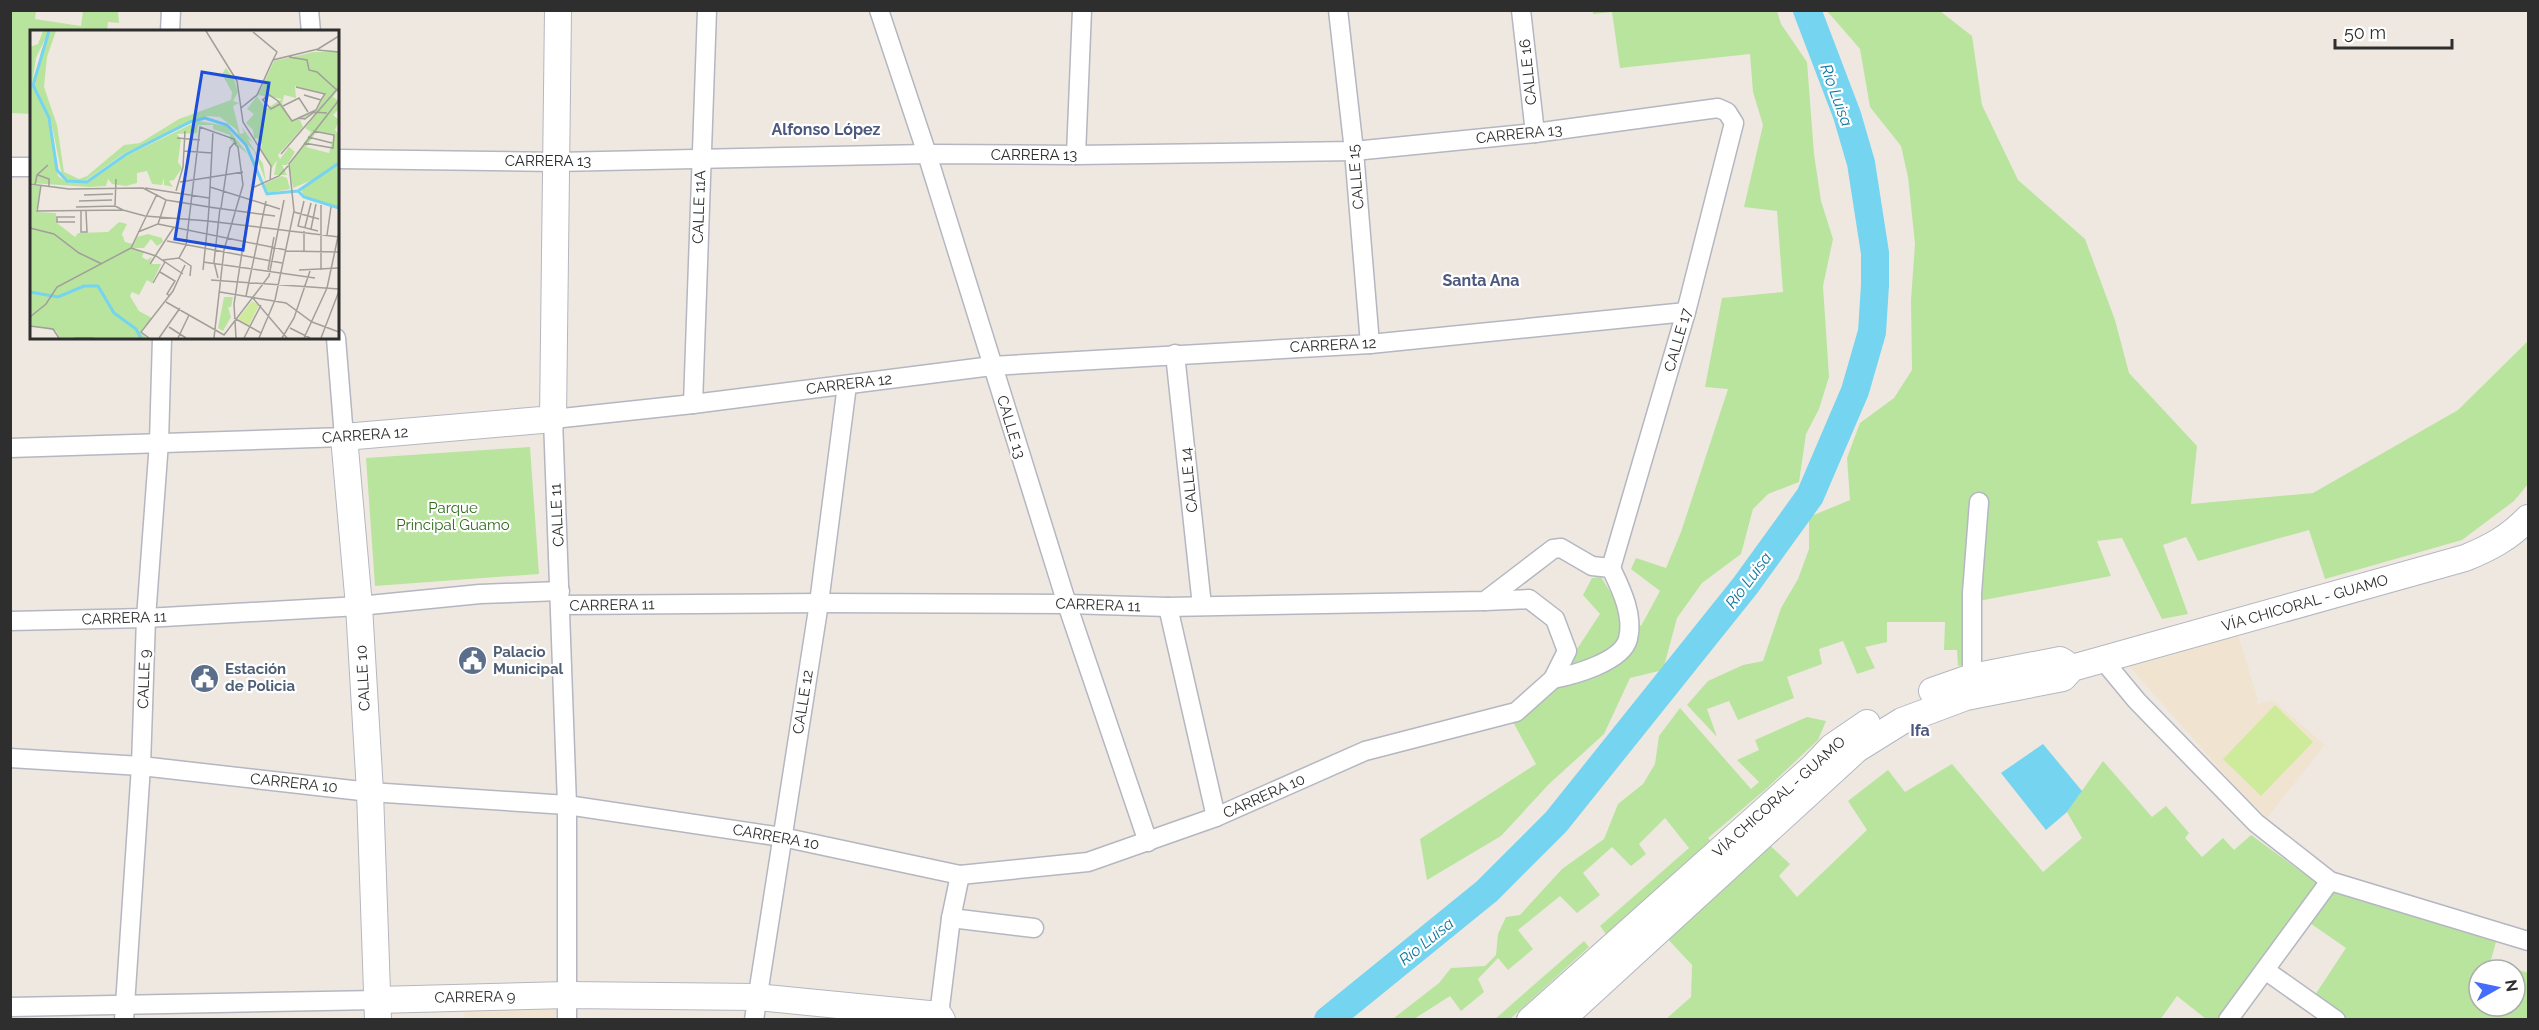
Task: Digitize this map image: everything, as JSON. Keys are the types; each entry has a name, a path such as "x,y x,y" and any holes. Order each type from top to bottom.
{"street":[{"path":"170,30 171,10"},
{"path":"309,10 311,30"},
{"name":"CALLE 11","path":"558,10 553,419 567,804 567,1007"},
{"name":"CALLE 11A","path":"693,404 707,10"},
{"name":"CALLE 13","path":"879,10 927,154 1066,604 1148,842"},
{"path":"1076,155 1082,10"},
{"name":"CALLE 15","path":"1338,10 1354,151 1370,344"},
{"name":"CALLE 16","path":"1521,10 1535,133"},
{"name":"CARRERA 13","path":"339,159 556,162 927,154 1076,155 1354,151 1535,133 1718,108 1727,112"},
{"name":"CALLE 17","path":"1611,568 1686,312 1734,123 1727,112"},
{"path":"10,167 30,167"},
{"name":"CARRERA 12","path":"10,448 344,437 693,404 992,366 1370,344 1686,312"},
{"name":"CALLE 9","path":"124,1011 141,766 146,618 159,442 162,339"},
{"name":"CALLE 10","path":"336,339 359,606 370,792 378,1010"},
{"name":"CALLE 14","path":"1175,354 1202,606"},
{"name":"CALLE 12","path":"755,1008 819,603 847,385"},
{"path":"1966,685 1979,502"},
{"name":"VÍA CHICORAL - GUAMO","path":"1561,1020 1619,955 1818,774 1845,736 1895,706 2060,660 2072,668 2103,660 2466,558 2515,532 2529,518"},
{"path":"1485,601 1553,549 1561,549 1592,566 1611,568 1623,593 1629,624 1628,641 1611,658 1580,673 1553,679"},
{"name":"CARRERA 11","path":"10,621 146,618 359,606 480,594 561,598 819,603 1066,604 1168,607 1529,599 1555,619 1567,651 1553,679"},
{"path":"1168,607 1216,817"},
{"path":"2103,660 2144,709 2256,823 2330,881 2529,941"},
{"name":"CARRERA 10","path":"10,758 141,766 370,792 567,804 782,837 960,875 1088,862 1216,817 1365,751 1516,712 1553,679"},
{"path":"941,1017 951,918 960,875"},
{"path":"2228,1020 2330,881"},
{"path":"951,918 1034,928"},
{"name":"VÍA CHICORAL - GUAMO","path":"1530,1020 1619,955"},
{"path":"2265,970 2336,1020"},
{"name":"CARRERA 9","path":"10,1007 124,1011 567,1007 755,1008 941,1017"}],"shaded area":[{"path":"2237,631 2258,700 2256,704 2273,700 2325,745 2267,818 2233,784 2128,665"},
{"path":"463,1003 556,1005 556,1019 465,1019"}],"green space":[{"path":"10,11 36,11 35,19 81,26 83,11 118,11 119,23 108,22 107,30 30,30 30,114 11,113"},
{"path":"1593,11 1777,11 1781,24 1807,62 1814,154 1821,201 1833,239 1823,286 1829,377 1819,409 1806,434 1799,482 1768,494 1753,509 1741,554 1702,583 1677,618 1663,670 1630,678 1604,734 1549,784 1501,836 1427,880 1420,839 1536,764 1508,713 1577,649 1600,614 1583,595 1592,578 1601,577 1619,606 1641,626 1660,591 1631,569 1636,558 1666,568 1681,532 1728,389 1705,387 1722,298 1783,292 1777,211 1744,207 1763,125 1753,92 1750,54 1620,68 1612,12 1593,14"},
{"path":"1827,11 1940,11 1972,36 1982,105 2018,180 2085,239 2115,320 2129,373 2197,446 2191,504 2313,493 2458,410 2528,341 2528,484 2514,501 2462,540 2325,579 2309,530 2198,561 2186,537 2163,545 2188,614 2162,619 2122,538 2097,541 2111,576 1973,602 1976,662 1958,666 1957,650 1944,650 1945,622 1887,622 1887,642 1865,647 1875,668 1857,674 1843,641 1819,649 1822,664 1787,677 1794,698 1738,720 1729,701 1707,709 1717,737 1687,705 1708,681 1743,665 1763,661 1781,608 1798,579 1809,549 1809,517 1850,500 1847,458 1860,423 1894,398 1912,370 1911,300 1915,244 1908,177 1901,146 1870,107 1860,49"},
{"name":"Parque Principal Guamo","path":"530,447 539,574 375,586 366,458"},
{"path":"2275,705 2313,742 2261,796 2223,759"},
{"path":"1680,708 1751,789 1759,782 1737,760 1759,750 1755,740 1807,717 1826,721 1818,740 1766,789 1708,838 1711,841 1606,934 1600,926 1689,848 1665,818 1639,844 1646,854 1631,866 1612,847 1583,873 1600,895 1577,913 1560,896 1518,930 1533,949 1508,970 1498,958 1478,979 1484,992 1461,1011 1450,996 1414,1019 1388,1019 1394,1018 1439,983 1451,968 1485,966 1496,955 1498,934 1506,917 1520,915 1562,869 1604,839 1618,804 1643,784 1655,764 1659,736"},
{"path":"2103,761 2152,817 2166,806 2189,833 2185,838 2202,857 2223,838 2234,850 2251,835 2317,883 2217,1019 2206,1019 2177,996 2160,1020 1666,1019 1691,997 1692,965 1663,934 1763,839 1790,864 1779,876 1797,897 1867,830 1848,801 1888,770 1905,792 1952,764 2043,872 2082,838 2067,812"},
{"path":"2331,888 2497,938 2492,958 2467,958 2467,1018 2527,1018 2527,973 2528,1019 2348,1019 2315,995 2346,948 2307,921"},
{"path":"1584,941 1589,947 1510,1019 1495,1019"}],"water":[{"path":"2043,744 2082,791 2067,812 2046,830 2001,773"}],"waterway":[{"name":"Río Luisa","path":"1328,1020 1487,891 1556,822 1745,586 1810,496 1855,391 1872,332 1875,253 1861,163 1847,115 1807,10"}],"place":[{"name":"Palacio Municipal","path":"472,661"},
{"name":"Estación de Policia","path":"204,678"}],"district":[{"name":"Alfonso López","path":"826,129"},
{"name":"Santa Ana","path":"1481,280"},
{"name":"Ifa","path":"1920,730"}]}
